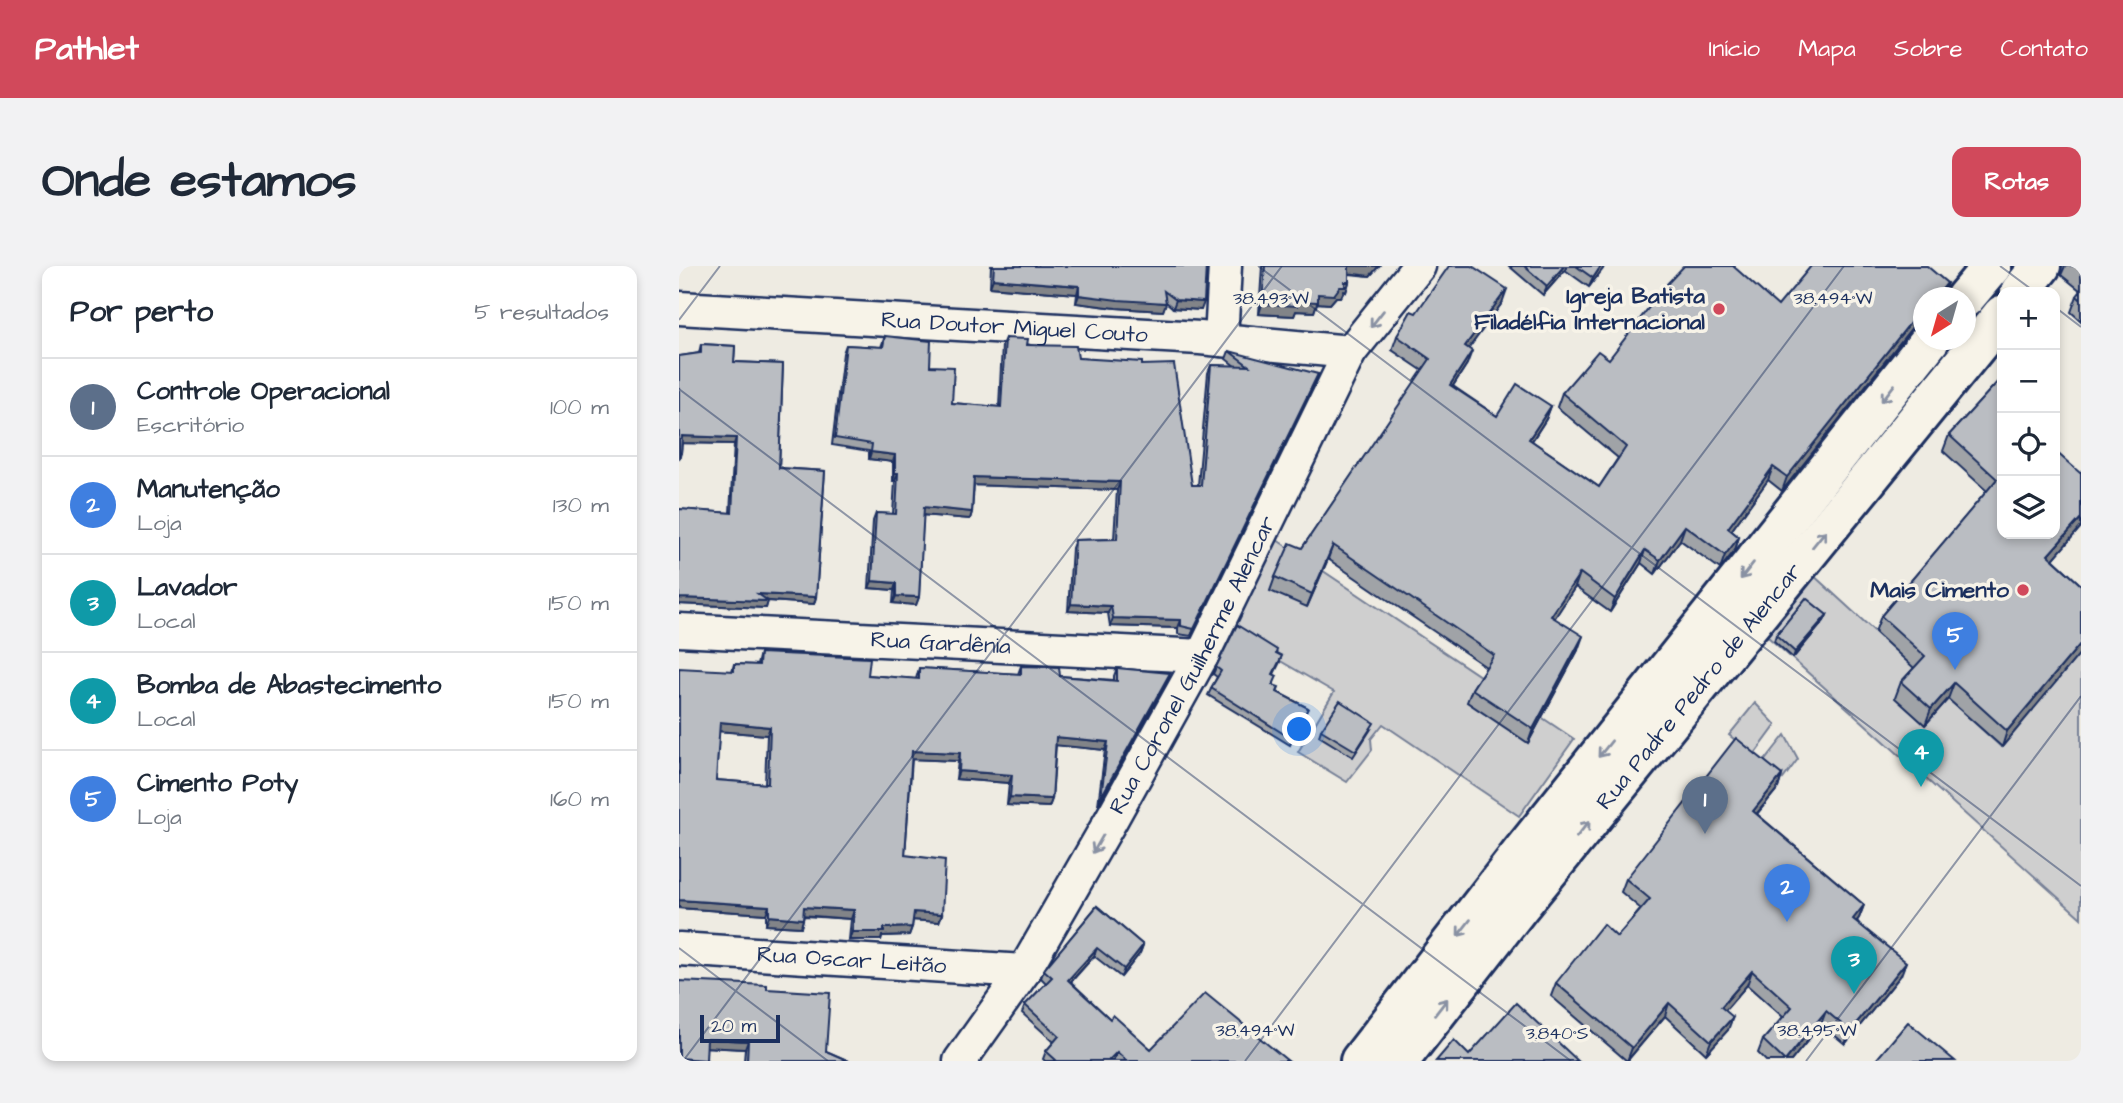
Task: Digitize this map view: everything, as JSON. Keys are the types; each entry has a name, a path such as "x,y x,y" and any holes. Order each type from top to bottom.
{"main road":[{"path":"1974,287 1992,266"},
{"path":"2024,287 2041,266"},
{"name":"Rua Padre Pedro de Alencar","path":"1360,1061 1699,659 1997,320"},
{"name":"Rua Padre Pedro de Alencar","path":"1399,1061 1699,659 1923,350"}],"street":[{"path":"1221,340 1226,266"},
{"name":"Rua Coronel Guilherme Alencar","path":"960,1061 1024,971 1202,656 1350,352 1419,266"},
{"name":"Rua Doutor Miguel Couto","path":"679,308 1221,340 1350,352"},
{"name":"Rua Gardênia","path":"679,630 1202,656"},
{"name":"Rua Oscar Leitão","path":"679,949 1024,971"}],"shaded area":[{"path":"1268,534 1574,739 1519,816 1383,724 1371,739 1372,750 1347,782 1298,752 1334,692 1225,629"},
{"path":"1812,574 2000,746 2081,652 2081,918 1767,636"},
{"path":"1755,703 1776,725 1754,755 1729,735"},
{"path":"1785,735 1798,759 1783,779 1763,763"}],"building":[{"path":"994,266 1206,266 1204,302 1176,300 1164,291 1166,303 1079,295 1079,286 993,279"},
{"path":"1265,266 1349,266 1349,282 1345,282 1345,287 1340,287 1334,295 1318,294 1318,302 1298,301 1297,306 1262,304"},
{"path":"1449,266 1472,266 1507,289 1465,346 1472,351 1450,385 1497,416 1517,384 1551,406 1529,439 1599,487 1626,447 1562,393 1598,351 1609,359 1684,266 1733,266 1778,306 1811,266 1927,266 1947,283 1944,287 1913,287 1913,319 1787,477 1773,467 1728,528 1739,537 1725,555 1685,526 1660,560 1645,550 1615,599 1580,573 1551,616 1583,636 1533,729 1472,689 1494,655 1333,545 1312,594 1275,577 1290,543 1302,548 1430,359 1397,336 1411,311 1416,313"},
{"path":"1524,266 1564,266 1547,286"},
{"path":"1576,266 1601,266 1593,278"},
{"path":"885,336 931,341 930,366 954,367 952,403 1001,407 1005,338 1028,339 1027,345 1076,346 1078,358 1142,362 1142,365 1174,364 1192,485 1201,485 1211,365 1249,366 1229,351 1318,374 1194,629 1181,626 1181,620 1113,618 1111,606 1071,604 1075,540 1117,539 1120,482 974,477 972,512 924,507 919,597 896,596 896,583 872,581 876,513 896,514 898,473 895,473 895,455 871,452 872,444 835,438 846,345 883,347"},
{"path":"701,344 735,346 734,362 783,364 779,468 825,471 816,597 758,594 768,601 679,598 679,509 732,513 736,438 682,436 679,453 679,356 701,353"},
{"path":"1997,382 1997,479 1949,435"},
{"path":"2060,455 2081,472 2081,518 2048,555 2081,585 2081,643 2007,731 1954,683 1931,709 1901,682 1925,656 1881,616 1997,479 1997,539 2060,539"},
{"path":"1806,598 1827,615 1795,652 1776,635"},
{"path":"1237,625 1277,650 1276,653 1282,656 1273,674 1277,676 1273,685 1279,687 1277,692 1308,708 1292,739 1211,688 1221,671 1216,667"},
{"path":"760,653 870,658 868,675 919,679 919,668 1021,674 1021,666 1059,667 1060,676 1117,681 1117,668 1170,673 1101,797 1108,742 1056,737 1052,799 1010,797 1012,775 959,771 960,753 912,751 905,855 945,860 942,914 914,912 912,927 884,928 884,932 852,932 854,910 804,907 803,919 769,916 769,906 679,900 679,668 734,671 734,664 759,665","holes":["720,722 770,727 768,784 716,780"]},
{"path":"1340,701 1374,723 1356,751 1321,730"},
{"path":"1736,738 1782,775 1753,811 1864,905 1853,919 1906,962 1850,1031 1826,1011 1785,1061 1763,1040 1792,1007 1752,971 1721,1007 1733,1017 1711,1041 1669,1003 1632,1048 1556,983 1603,924 1617,937 1650,899 1626,879"},
{"path":"1097,906 1143,945 1124,969 1097,948 1068,980 1110,1019 1113,1015 1151,1049 1205,993 1288,1061 1127,1061 1117,1052 1108,1061 1057,1061 1046,1051 1059,1036 1025,1005 1052,977 1044,970 1046,967"},
{"path":"679,981 767,985 767,989 830,993 826,1051 849,1061 747,1061 748,1041 707,1039 706,1060 679,1058"},
{"path":"1516,1003 1578,1061 1436,1061 1454,1040 1469,1055"},
{"path":"1908,1022 1955,1061 1875,1061"}],"place":[{"name":"Igreja Batista Filadélfia Internacional","path":"1719,309"},
{"name":"Mais Cimento","path":"2023,590"},
{"name":"Cimento Poty","path":"1955,670"},
{"name":"Bomba de Abastecimento","path":"1921,787"},
{"name":"Controle Operacional","path":"1705,834"},
{"name":"Manutenção","path":"1787,922"},
{"name":"Lavador","path":"1854,994"}]}
